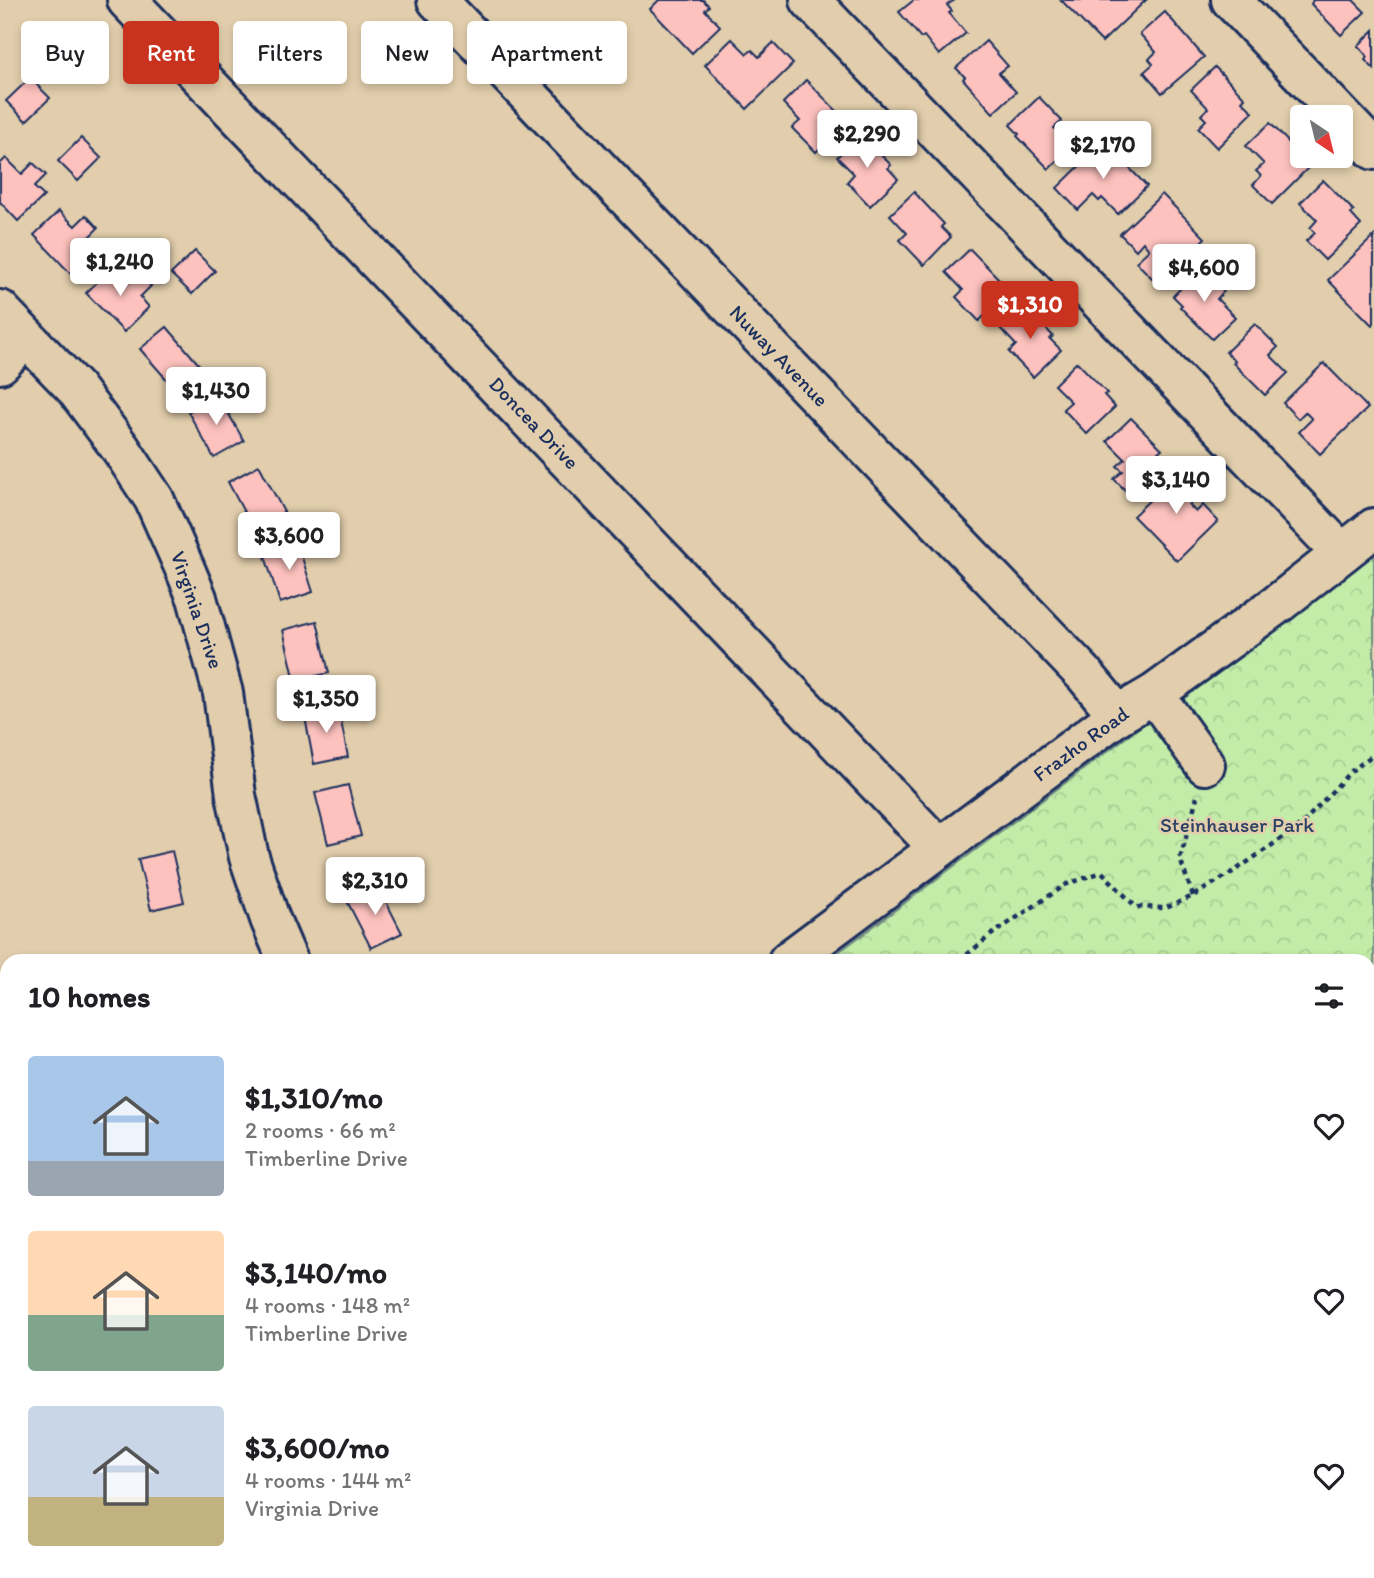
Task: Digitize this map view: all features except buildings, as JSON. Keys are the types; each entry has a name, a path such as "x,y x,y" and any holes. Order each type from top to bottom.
{"street":[{"name":"Doncea Drive","path":"127,0 939,848"},
{"name":"Nuway Avenue","path":"437,0 1085,675 1118,715"},
{"path":"810,0 1342,553"},
{"path":"1231,0 1374,150"},
{"name":"Virginia Drive","path":"0,310 13,351 75,388 121,449 154,499 186,569 197,598 223,693 236,795 249,857 285,954"},
{"name":"Frazho Road","path":"797,954 1118,715 1154,694 1374,528"},
{"path":"1154,694 1205,765"}],"path":[{"path":"968,954 1067,884 1102,872 1136,907 1166,908 1193,896 1301,825 1350,772 1374,754"},
{"path":"1193,896 1180,859 1205,765"}],"green space":[{"name":"Steinhauser Park","path":"1374,552 1374,954 836,954"}]}
